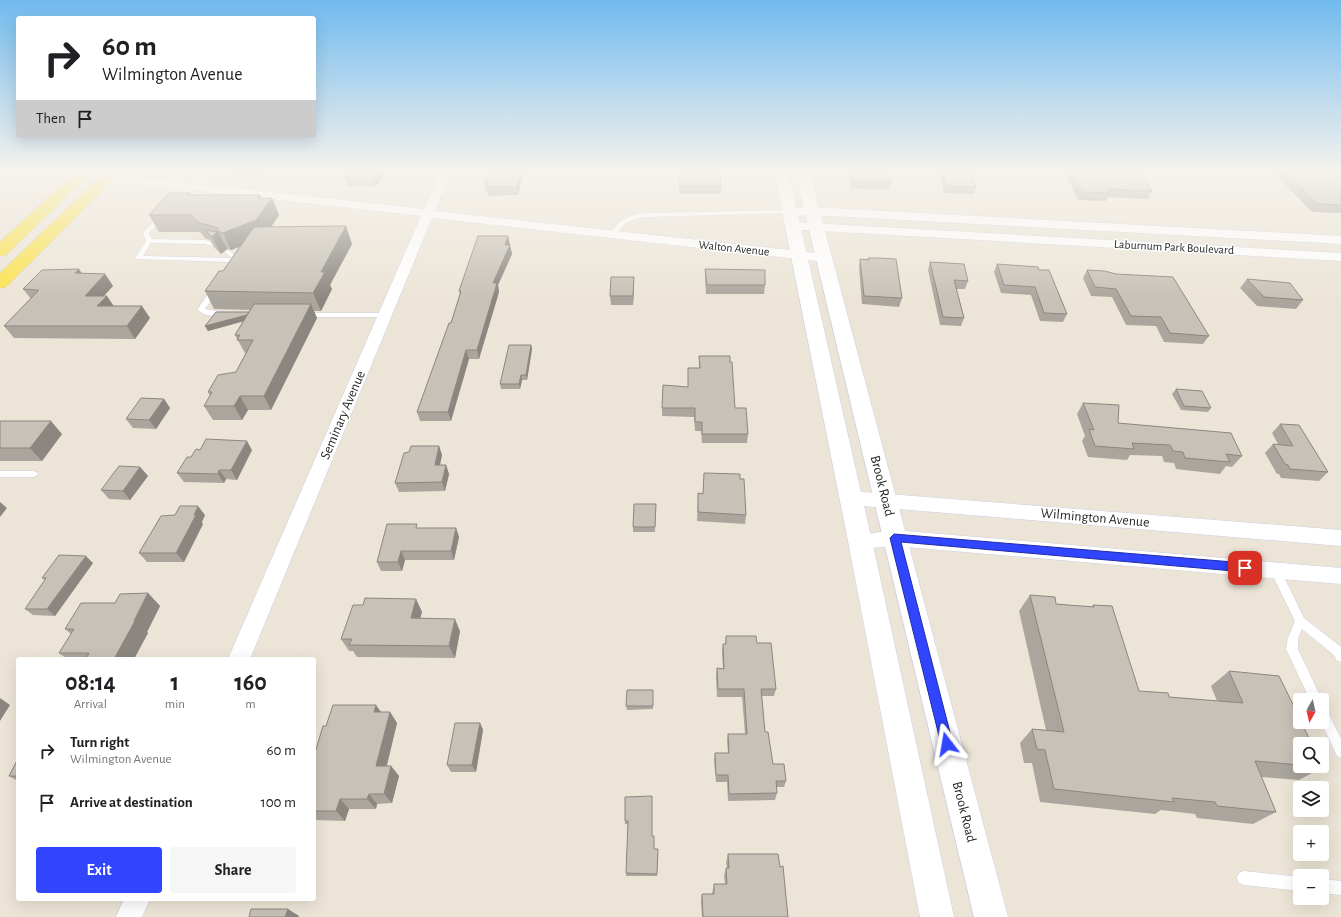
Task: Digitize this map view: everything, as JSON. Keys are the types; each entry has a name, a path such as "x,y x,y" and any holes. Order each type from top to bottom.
{"main road":[{"path":"0,251 40,214"},
{"path":"0,283 72,214"},
{"path":"790,214 860,541 936,917"},
{"name":"Brook Road","path":"813,214 991,917"}],"street":[{"name":"Walton Avenue","path":"428,214 824,258"},
{"name":"Seminary Avenue","path":"240,657 428,214"},
{"name":"Laburnum Park Boulevard","path":"791,219 1341,240"},
{"name":"Laburnum Park Boulevard","path":"814,219 1341,256"},
{"name":"Wilmington Avenue","path":"850,498 1341,538"},
{"path":"860,541 894,538 1341,576"},
{"path":"129,917 136,901"}],"lane":[{"path":"149,241 146,233 164,214"},
{"path":"612,235 618,224 624,220 647,215 791,219"},
{"path":"149,241 205,242 226,249 236,258 227,272"},
{"path":"149,241 138,258 234,260"},
{"path":"219,283 201,310 206,313 233,315"},
{"path":"296,315 386,315"},
{"path":"0,474 33,474"},
{"path":"1275,570 1300,621 1338,651 1341,657"},
{"path":"1300,621 1293,638 1292,649 1313,693"},
{"path":"1329,727 1341,752"},
{"path":"1244,878 1293,883"},
{"path":"1329,887 1341,888"}],"building":[{"path":"261,214 256,220 223,233 218,231 212,237 205,230 216,232 218,228 197,222 191,215 149,215"},
{"path":"346,226 321,272 325,272 313,293 205,291 219,271 223,271 254,227"},
{"path":"478,236 508,236 505,245 510,245 493,283 497,283 477,350 466,350 448,412 417,412 449,323 451,323 461,291 459,291"},
{"path":"868,258 896,259 902,298 864,296 860,259 869,260"},
{"path":"930,262 964,264 968,281 954,280 964,318 943,317"},
{"path":"997,264 1038,267 1039,270 1049,270 1067,314 1044,313 1035,287 1004,285"},
{"path":"79,269 75,273 105,274 85,296 107,296 97,306 142,306 127,326 4,326 39,290 23,289 42,270"},
{"path":"705,269 765,270 765,285 707,285"},
{"path":"1087,270 1105,271 1116,274 1173,277 1209,336 1170,333 1161,317 1131,316 1116,289 1095,287"},
{"path":"611,277 634,277 633,296 610,296"},
{"path":"1247,279 1290,283 1303,300 1264,297"},
{"path":"254,304 311,304 264,396 240,396 234,406 204,406 212,392 208,392 218,375 236,372 253,340 237,340 240,335 235,335"},
{"path":"216,312 249,312 247,315 205,326"},
{"path":"509,345 531,345 526,375 521,375 519,384 500,384"},
{"path":"699,356 730,356 730,362 732,362 735,408 746,408 748,434 702,434 702,422 695,422 695,408 662,408 663,385 688,387 688,368 700,368"},
{"path":"1176,389 1202,391 1211,408 1184,406"},
{"path":"141,398 164,399 149,420 126,419"},
{"path":"1083,403 1119,405 1118,423 1231,433 1242,456 1226,454 1230,462 1185,458 1183,452 1173,451 1170,445 1132,443 1134,449 1095,446 1089,429 1094,430"},
{"path":"0,421 51,421 30,448 0,448"},
{"path":"1280,424 1299,425 1328,472 1290,469 1288,465 1285,464 1273,444 1293,446"},
{"path":"206,439 247,441 231,470 219,470 218,474 177,473 187,457 191,457 196,449 200,450"},
{"path":"411,446 439,446 435,465 446,465 442,482 395,483 404,453 409,452"},
{"path":"119,466 140,467 123,491 101,490"},
{"path":"704,473 740,474 740,479 744,479 746,515 698,512 698,493 703,494"},
{"path":"634,504 656,504 655,527 633,527"},
{"path":"180,506 198,506 194,515 196,515 176,553 139,553 161,516 175,515"},
{"path":"387,524 417,524 416,528 456,528 451,551 401,551 398,562 377,562"},
{"path":"59,555 86,556 47,609 25,609 46,578 42,578"},
{"path":"148,593 135,621 115,657 87,657 89,653 59,653 74,629 65,629 81,603 115,603 120,594"},
{"path":"1030,595 1055,597 1056,604 1094,607 1093,605 1112,606 1139,691 1168,693 1169,697 1243,703 1229,671 1279,676 1293,705 1293,729 1304,729 1308,737 1293,737 1293,764 1255,761 1276,812 1217,806 1215,802 1172,798 1174,802 1054,789 1045,750 1037,749 1032,729 1064,732"},
{"path":"365,598 416,599 411,618 455,619 449,646 349,645 352,639 341,639 353,605 363,605"},
{"path":"726,636 756,636 757,643 771,643 776,689 761,689 765,732 768,732 773,764 784,764 786,781 776,781 777,793 729,794 728,775 716,775 715,753 729,753 728,734 747,734 744,689 718,689 717,668 724,669 723,644 726,644"},
{"path":"627,690 653,690 653,706 626,706"},
{"path":"333,705 376,705 374,712 390,712 376,766 391,766 384,794 369,794 367,799 340,799 336,811 316,811 316,749 323,726 326,726"},
{"path":"455,723 480,723 472,765 447,765"},
{"path":"16,763 16,776 9,776"},
{"path":"652,796 652,836 654,836 654,849 658,849 657,874 626,873 628,821 625,821 625,797"},
{"path":"728,854 778,854 780,867 783,866 788,917 703,917 702,894 714,894 714,884 727,884 726,868 729,868"},
{"path":"251,909 288,909 285,917 249,917"}],"route":[{"path":"947,744 894,538 1245,568"}]}
